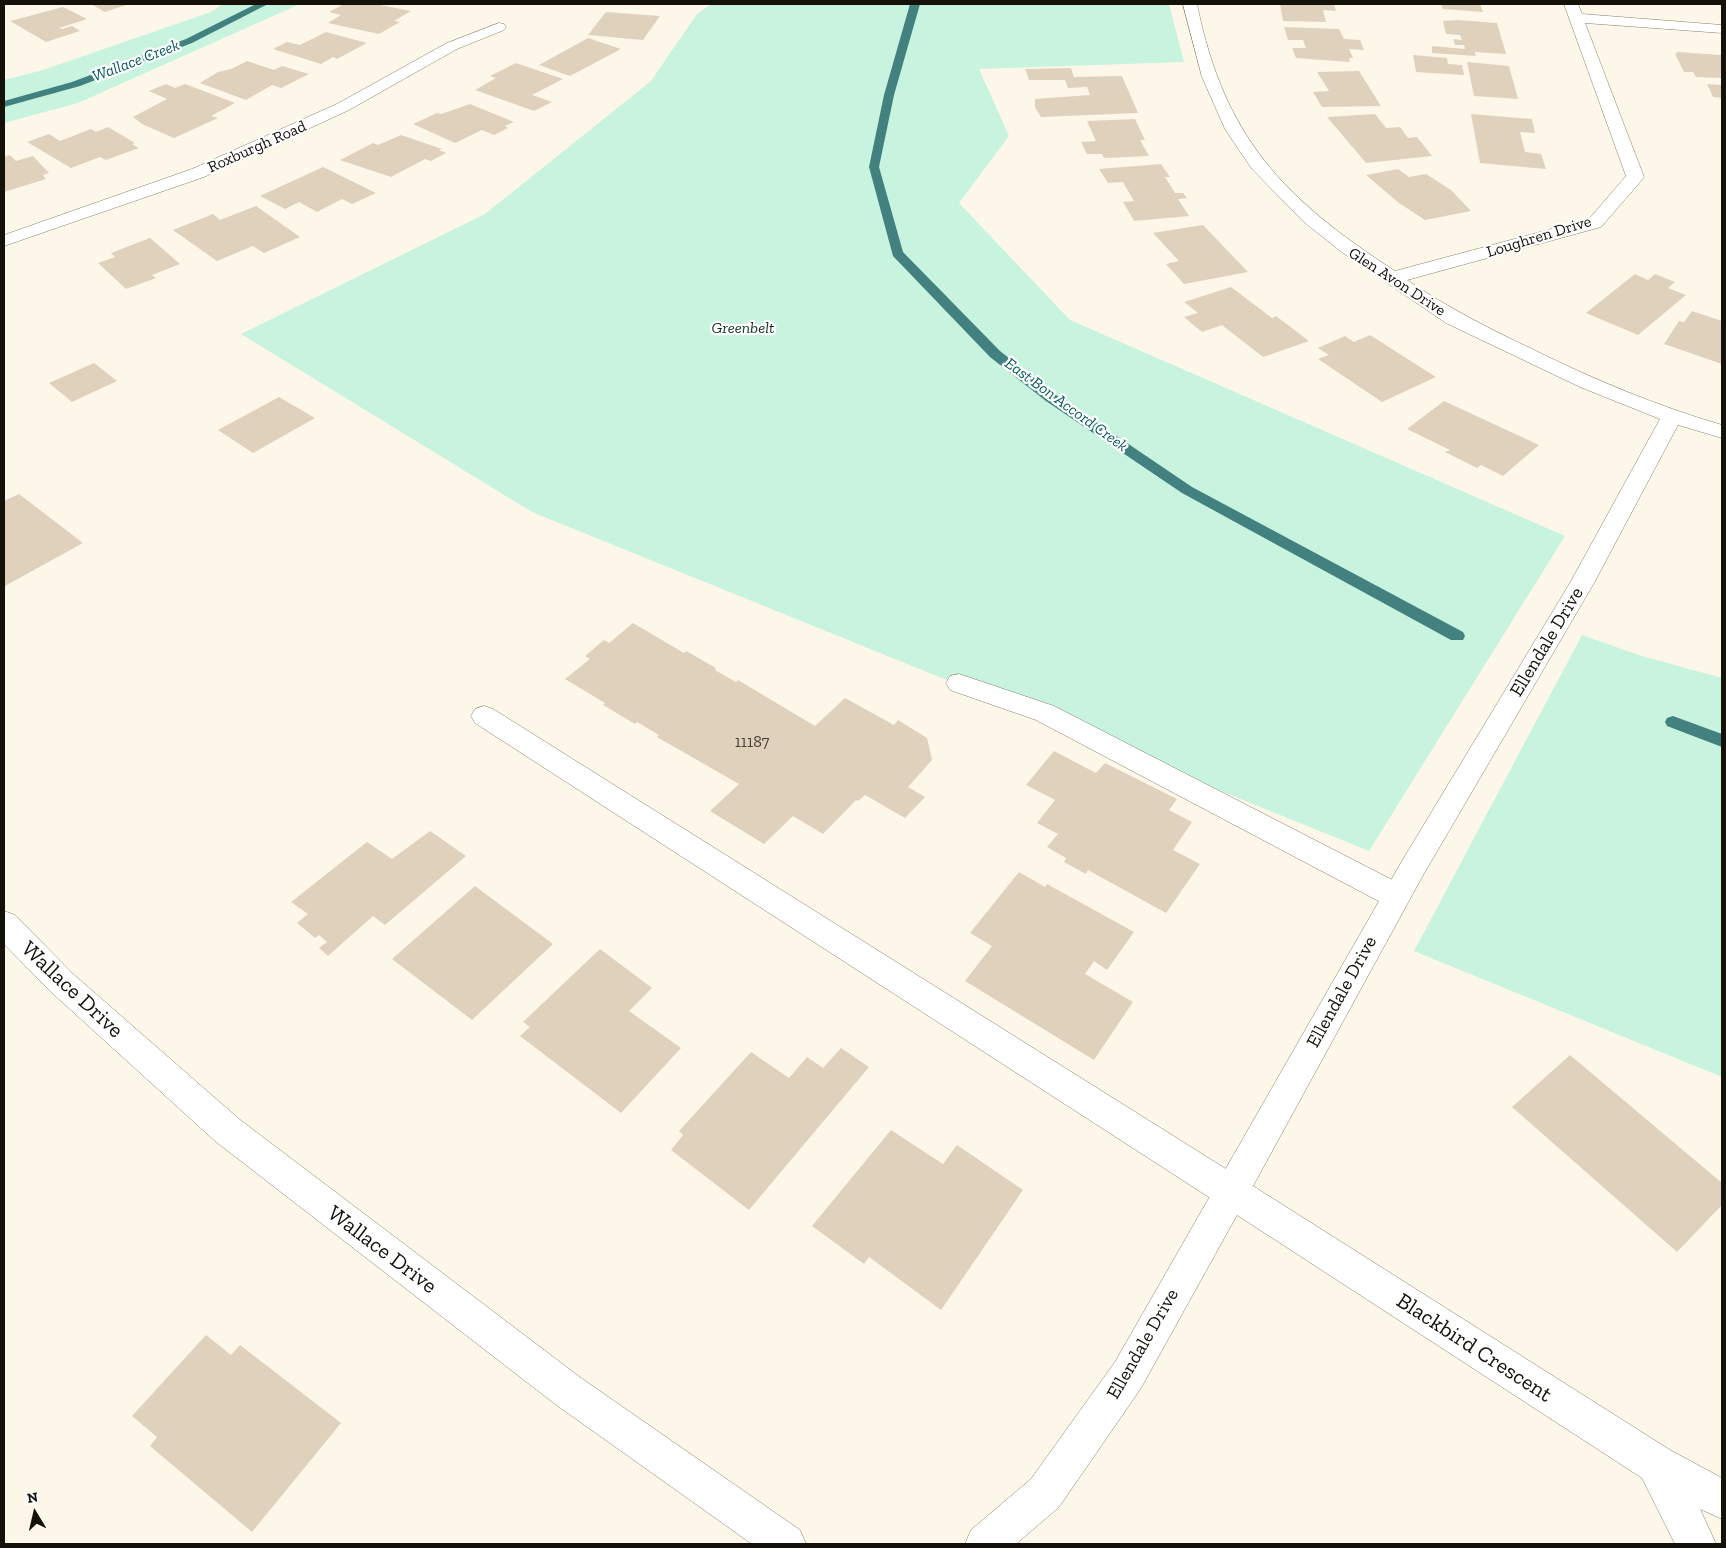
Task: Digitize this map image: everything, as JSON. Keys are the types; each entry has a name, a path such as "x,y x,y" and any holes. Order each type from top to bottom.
{"street":[{"name":"Glen Avon Drive","path":"1190,4 1194,27 1206,63 1226,114 1242,144 1274,185 1321,228 1344,246 1445,314 1561,372 1671,418 1722,432"},
{"name":"Loughren Drive","path":"1392,278 1595,223 1635,177 1574,11"},
{"path":"1574,11 1722,29"},
{"name":"Roxburgh Road","path":"4,241 198,173 342,108 452,46 499,27"},
{"name":"Ellendale Drive","path":"986,1544 1045,1493 1091,1431 1128,1376 1396,896 1582,582 1671,418"},
{"path":"959,683 1045,713 1396,896"},
{"name":"Blackbird Crescent","path":"484,716 1656,1464 1722,1499"},
{"name":"Wallace Drive","path":"4,924 61,982 228,1130 568,1392 786,1544"},
{"path":"1656,1464 1696,1544"}],"green space":[{"path":"223,4 300,4 78,103 4,123 4,80 43,70 211,12"},
{"name":"Greenbelt","path":"711,4 1169,4 1184,62 979,69 1009,136 959,203 1070,320 1565,536 1369,851 532,512 241,334 485,214 651,81 697,14"},
{"path":"1582,635 1642,656 1722,678 1722,1077 1414,951"}],"building":[{"path":"91,4 129,4 105,12"},
{"path":"375,4 411,11 394,21 400,22 379,34 328,23 341,15 329,12 342,5"},
{"path":"1280,4 1334,4 1336,11 1323,10 1326,22 1283,21"},
{"path":"1441,4 1480,4 1483,12 1443,9"},
{"path":"63,7 87,19 59,28 72,26 80,31 46,42 10,21"},
{"path":"606,12 660,16 643,40 588,35"},
{"path":"1457,20 1497,23 1506,54 1475,52 1476,56 1432,53 1432,46 1465,49 1464,45 1455,45 1453,39 1462,40 1460,35 1446,34 1443,21"},
{"path":"1284,27 1339,29 1344,39 1360,40 1364,50 1349,49 1353,58 1349,58 1350,62 1296,58 1292,48 1306,48 1303,40 1288,40"},
{"path":"326,32 367,43 337,59 333,57 321,64 273,49 287,42 300,45"},
{"path":"588,38 621,49 570,76 539,65"},
{"path":"1676,52 1722,55 1722,74 1720,74 1722,78 1696,77 1693,72 1684,72 1675,54 1677,54"},
{"path":"1413,55 1447,58 1448,64 1462,65 1464,75 1416,72"},
{"path":"247,61 274,70 282,66 309,74 281,88 272,85 246,100 200,83 218,72 231,69"},
{"path":"1467,62 1509,66 1518,99 1474,96"},
{"path":"516,63 563,79 532,95 552,102 534,111 475,90 496,78 490,76"},
{"path":"1071,68 1074,77 1122,76 1138,113 1041,117 1035,107 1035,99 1090,95 1087,87 1068,88 1065,80 1029,80 1025,69"},
{"path":"1359,71 1381,106 1322,107 1313,92 1329,91 1317,72"},
{"path":"166,84 175,88 185,84 235,103 211,116 218,118 174,138 142,124 133,117 167,99 149,91"},
{"path":"1707,84 1722,85 1722,98 1713,97"},
{"path":"470,104 514,122 505,126 508,128 494,135 482,130 455,143 413,124 437,113 441,114"},
{"path":"1375,114 1386,128 1400,127 1408,138 1417,137 1432,156 1366,163 1327,117"},
{"path":"1471,114 1532,119 1535,133 1520,132 1525,152 1541,154 1546,169 1480,163"},
{"path":"1135,119 1145,140 1140,140 1149,156 1104,158 1102,154 1087,154 1081,142 1096,141 1087,121"},
{"path":"108,127 135,143 132,144 139,148 106,160 100,157 71,168 27,142 49,134 60,141 91,129 96,132"},
{"path":"401,135 442,149 439,150 446,153 431,161 425,159 391,177 340,160 373,143 378,145"},
{"path":"10,155 16,161 33,156 49,173 43,175 46,179 4,192 4,157"},
{"path":"1161,164 1170,177 1165,177 1175,193 1183,193 1187,198 1178,199 1189,216 1134,221 1123,202 1134,201 1123,182 1108,183 1099,169"},
{"path":"323,167 376,193 352,204 342,199 317,212 299,202 285,209 260,196"},
{"path":"1398,169 1409,177 1426,174 1451,190 1471,211 1425,220 1399,203 1366,175"},
{"path":"256,206 300,237 264,253 253,246 217,261 173,230 213,214 220,220"},
{"path":"1203,225 1248,272 1184,284 1166,264 1179,261 1153,233"},
{"path":"150,238 180,264 152,275 156,278 126,289 98,263 115,257 111,253"},
{"path":"1635,274 1648,280 1655,274 1675,282 1668,288 1686,295 1638,335 1586,313"},
{"path":"1231,287 1272,318 1276,316 1309,341 1263,357 1222,325 1202,332 1184,317 1198,313 1184,302"},
{"path":"1692,311 1722,321 1722,364 1664,344 1679,321 1684,322"},
{"path":"1370,335 1436,377 1382,402 1318,359 1329,355 1318,348 1345,336 1354,342"},
{"path":"94,363 117,381 72,402 49,383"},
{"path":"279,397 315,418 253,453 218,430"},
{"path":"1444,401 1539,445 1503,476 1481,465 1477,468 1445,452 1450,450 1407,429"},
{"path":"19,494 83,543 5,586 4,501"},
{"path":"633,623 684,653 686,651 716,668 715,670 736,682 738,680 815,726 845,698 894,725 898,720 927,738 932,760 908,787 925,797 905,818 865,795 858,801 856,800 823,834 793,816 764,844 710,811 739,784 657,737 659,735 637,722 635,724 603,705 605,703 565,679 590,659 585,656 604,640 609,643"},
{"path":"1054,751 1096,773 1105,763 1177,799 1169,810 1192,822 1173,850 1200,864 1166,913 1088,870 1086,874 1064,862 1066,858 1047,847 1058,834 1037,823 1055,800 1026,785"},
{"path":"430,831 466,856 385,925 373,916 328,956 319,948 327,942 319,935 315,938 297,923 308,914 291,902 367,842 392,859"},
{"path":"1019,872 1045,887 1047,884 1134,932 1107,970 1094,961 1085,974 1133,1002 1094,1060 965,981 992,946 970,933"},
{"path":"475,886 553,944 472,1020 392,959"},
{"path":"600,949 652,988 629,1011 681,1048 621,1113 520,1036 530,1027 523,1022"},
{"path":"841,1048 869,1067 749,1210 671,1150 683,1135 679,1131 751,1052 789,1078 807,1057 823,1068"},
{"path":"1570,1055 1722,1183 1722,1205 1677,1252 1512,1107"},
{"path":"891,1130 943,1164 957,1145 1023,1190 941,1310 869,1257 864,1264 812,1226"},
{"path":"206,1335 231,1355 240,1345 341,1423 252,1532 150,1446 157,1437 132,1416"}],"waterway":[{"name":"Wallace Creek","path":"4,104 76,84 189,41 263,4"},
{"name":"East Bon Accord Creek","path":"915,4 889,95 874,167 897,253 995,354 1051,398 1187,490 1457,636"},
{"name":"East Bon Accord Creek","path":"1673,722 1722,741"}]}
